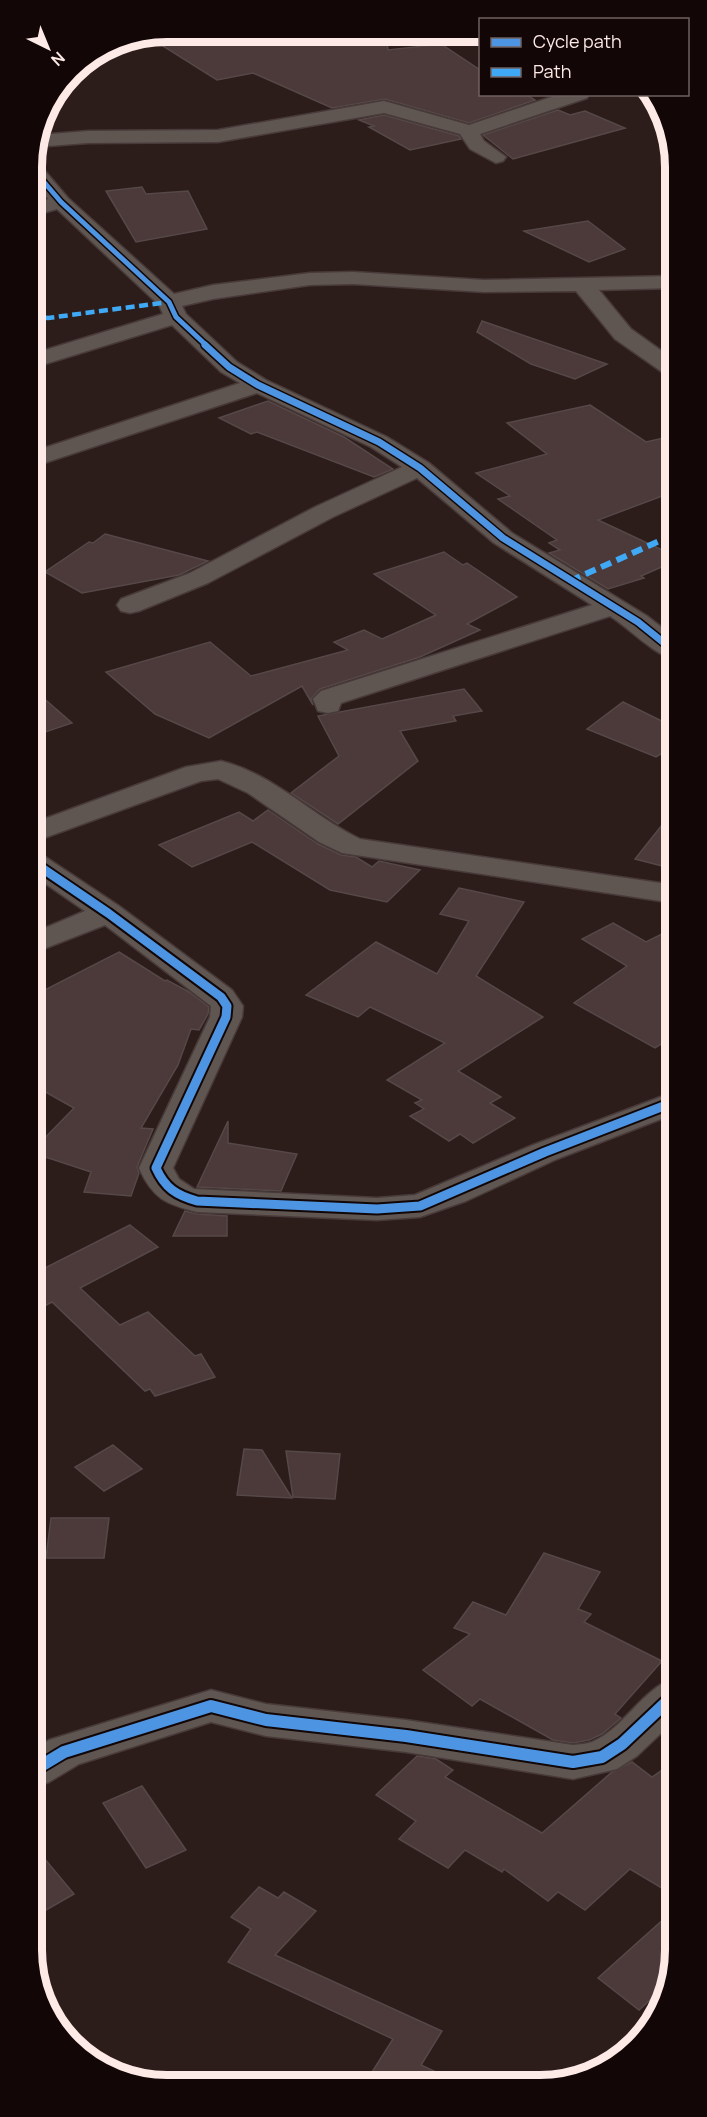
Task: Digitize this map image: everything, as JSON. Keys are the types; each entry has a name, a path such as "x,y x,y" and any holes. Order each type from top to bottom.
{"street":[{"path":"45,140 88,137 218,136 384,107 470,131 574,96"},
{"path":"470,131 470,137 477,145 496,157"},
{"path":"42,180 61,202 173,309 229,367 258,385 379,442 420,468 503,538 638,622 665,644"},
{"path":"42,207 61,202"},
{"path":"42,357 213,292 310,279 353,278 484,286 665,282"},
{"path":"583,285 623,334 665,363"},
{"path":"42,457 258,385"},
{"path":"130,605 199,579 324,512 420,468"},
{"path":"328,705 327,699 331,697 505,643 611,607"},
{"path":"42,830 196,773 221,770 258,787 330,836 353,847 665,893"},
{"path":"42,868 108,913 221,997 227,1006 226,1017 156,1168 162,1182 173,1194 196,1201 377,1209 420,1206 545,1152 665,1105"},
{"path":"42,940 108,913"},
{"path":"42,1765 64,1752 211,1707 266,1720 406,1736 573,1762 602,1757 622,1744 665,1703"}],"building":[{"path":"387,42 388,50 441,44 479,69 479,96 528,96 535,100 469,123 385,99 332,108 253,73 217,80 158,43"},
{"path":"558,110 570,115 585,111 625,128 513,159 483,135"},
{"path":"384,115 459,136 461,139 410,150 369,127 374,126 359,120"},
{"path":"142,187 146,194 188,191 207,229 136,242 106,191"},
{"path":"588,221 625,249 589,262 524,231"},
{"path":"482,321 607,364 575,379 531,364 477,332"},
{"path":"268,401 344,437 393,469 374,477 257,432 251,434 219,418"},
{"path":"590,405 646,442 665,438 665,495 598,520 665,551 665,566 641,576 644,578 608,589 549,553 560,550 549,543 557,540 498,499 510,496 476,473 547,454 507,423"},
{"path":"105,534 208,561 179,575 82,593 45,572 89,542 93,543"},
{"path":"444,552 463,565 467,563 517,597 467,624 480,630 420,657 320,689 311,699 313,705 302,686 209,738 155,714 106,672 210,642 251,676 348,650 334,642 364,630 382,639 436,615 374,574"},
{"path":"464,689 482,711 453,716 456,721 400,731 418,761 338,824 291,793 339,756 318,716"},
{"path":"42,697 72,723 42,733"},
{"path":"623,702 665,723 665,752 656,757 587,729"},
{"path":"268,810 318,844 341,855 356,857 372,867 379,861 420,870 387,902 330,890 252,842 192,867 159,845 239,812 253,821"},
{"path":"665,821 665,867 635,859"},
{"path":"459,888 524,902 476,976 543,1017 458,1071 501,1097 490,1103 515,1118 473,1143 460,1134 449,1141 410,1116 424,1109 415,1103 422,1100 387,1080 445,1043 370,1007 358,1017 306,995 376,942 437,974 469,921 440,914"},
{"path":"613,923 646,942 665,932 665,1042 655,1048 574,1003 627,966 582,939"},
{"path":"119,952 165,981 189,992 209,1007 208,1014 199,1030 191,1029 178,1065 141,1128 153,1129 137,1167 139,1173 131,1196 84,1192 91,1172 42,1156 42,1141 74,1108 42,1090 42,991"},
{"path":"228,1121 228,1143 297,1154 281,1191 197,1187"},
{"path":"185,1211 227,1216 227,1236 173,1236"},
{"path":"130,1225 158,1247 80,1288 120,1325 148,1312 195,1356 201,1354 215,1377 155,1396 150,1389 145,1391 52,1302 42,1307 42,1269"},
{"path":"113,1445 142,1469 104,1491 75,1467"},
{"path":"244,1449 262,1450 292,1498 237,1495"},
{"path":"286,1451 340,1454 335,1499 293,1497"},
{"path":"51,1518 109,1518 104,1558 46,1558"},
{"path":"544,1553 600,1572 578,1609 591,1614 584,1622 662,1661 615,1714 621,1718 602,1734 589,1740 573,1743 553,1740 480,1699 472,1706 423,1670 470,1634 454,1628 473,1602 506,1615"},
{"path":"417,1756 436,1759 453,1770 445,1777 542,1833 612,1772 632,1762 652,1777 665,1768 665,1890 630,1869 585,1910 558,1892 548,1901 504,1869 502,1872 465,1850 448,1868 399,1839 416,1821 376,1795"},
{"path":"142,1786 186,1850 146,1868 103,1803"},
{"path":"42,1856 74,1894 42,1912"},
{"path":"259,1887 278,1898 284,1892 316,1911 275,1955 442,2031 421,2065 442,2075 370,2075 393,2039 228,1962 251,1929 231,1917"},
{"path":"665,1918 665,1959 661,1983 658,1993 639,2010 598,1978"}],"marked path":[{"path":"42,317 169,302"},
{"path":"570,581 665,539"}],"cycle path":[{"path":"42,180 61,202 169,302 176,317 229,367 258,385 379,442 420,468 503,538 638,622 665,644"},
{"path":"42,868 108,913 221,997 227,1006 226,1017 156,1168 167,1187 182,1196 197,1201 377,1209 420,1206 545,1152 665,1105"},
{"path":"42,1765 64,1752 211,1706 266,1720 406,1736 573,1762 602,1757 622,1744 665,1703"}]}
